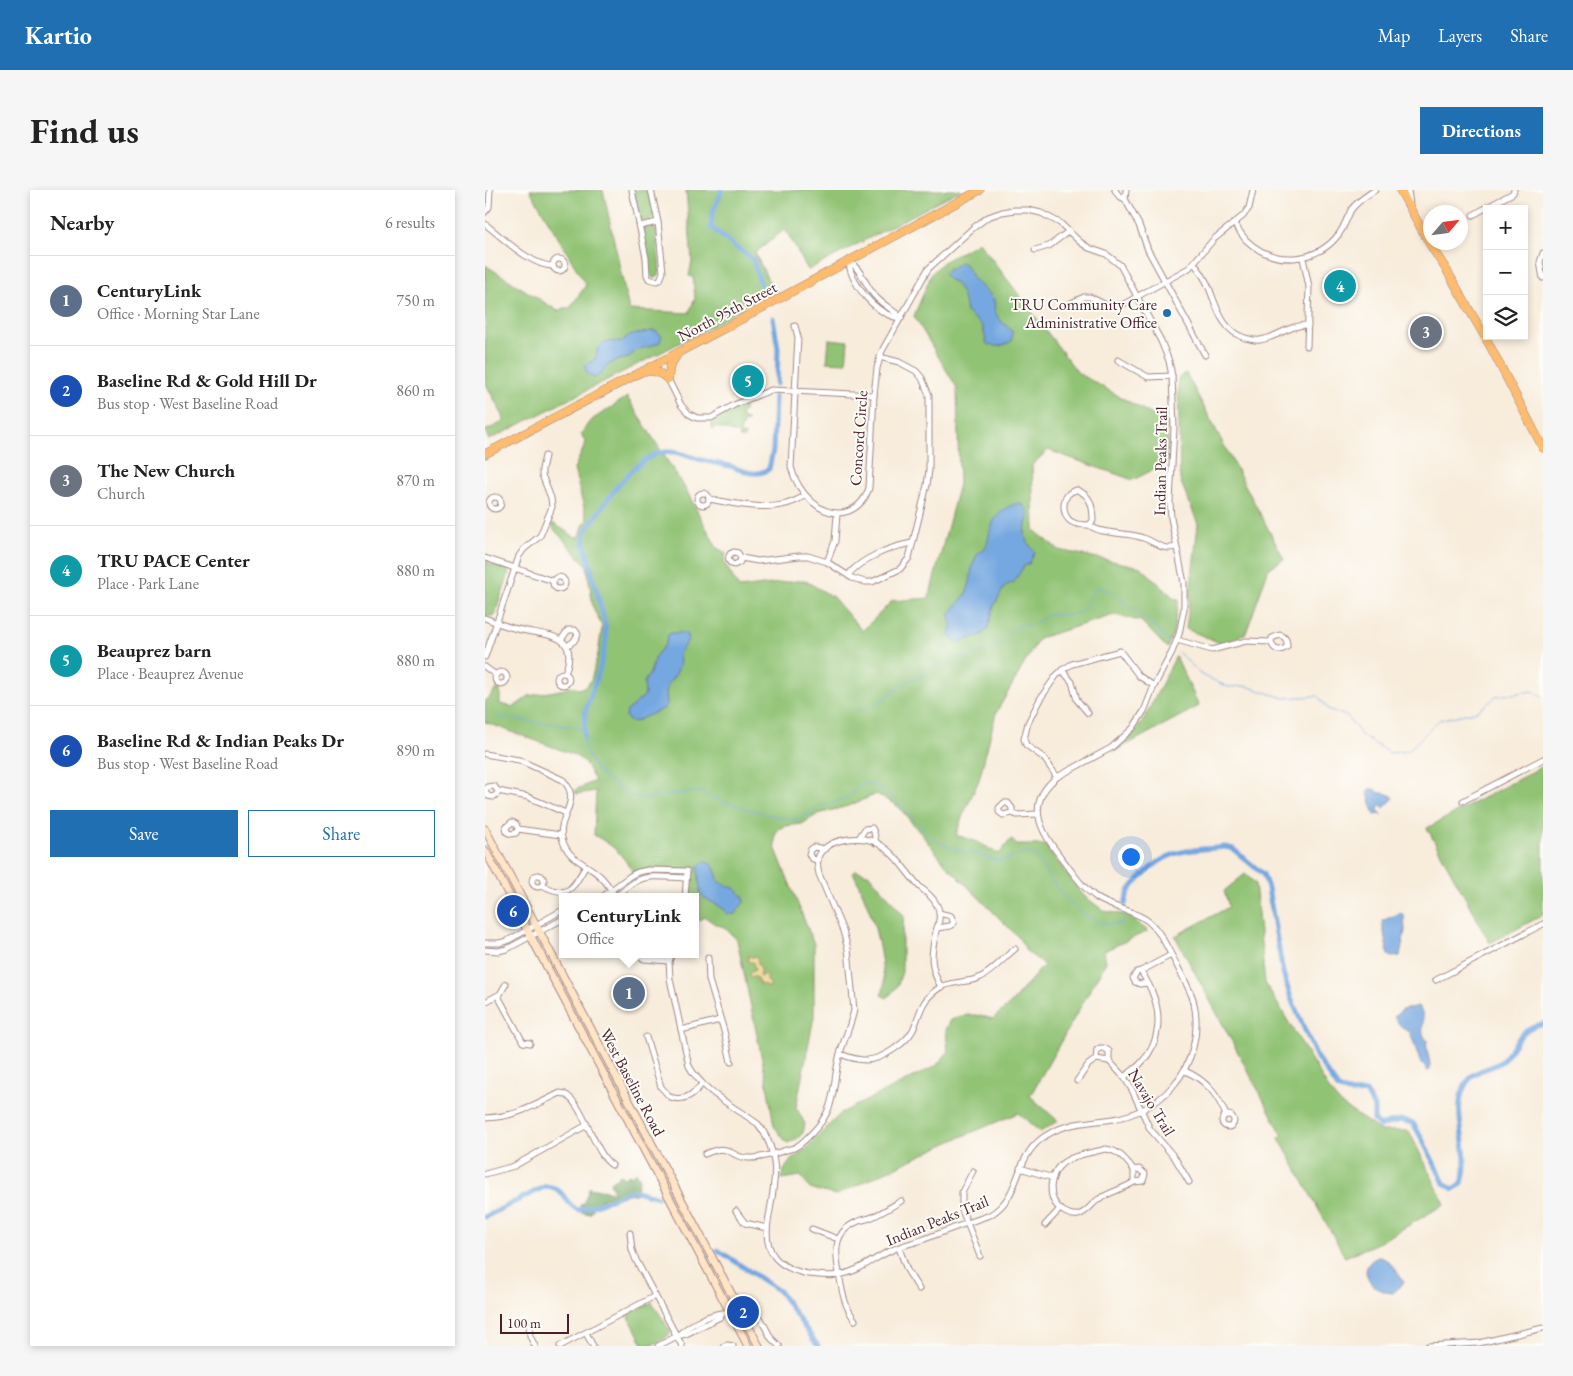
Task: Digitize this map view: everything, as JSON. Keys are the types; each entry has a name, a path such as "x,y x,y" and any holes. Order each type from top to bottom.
{"main road":[{"name":"North 95th Street","path":"485,454 642,372 980,190"},
{"path":"1401,190 1489,344 1543,448"},
{"path":"668,379 669,366 679,352"},
{"path":"642,372 658,372 668,379"},
{"name":"West Baseline Road","path":"485,829 759,1346"},
{"name":"West Baseline Road","path":"485,850 727,1312 748,1346"}],"street":[{"path":"485,212 489,207 490,190"},
{"path":"632,190 646,258 647,275 649,279 656,281 660,280 663,272 651,190"},
{"path":"1115,190 1119,196 1125,199"},
{"path":"1126,190 1125,199 1139,225 1148,250 1205,355"},
{"path":"1071,303 1082,297 1090,297 1107,305 1121,305 1189,268 1214,239 1243,216 1249,208 1253,190"},
{"path":"1234,224 1247,240 1267,253 1279,257 1303,258 1314,253 1335,238 1352,208 1375,190"},
{"path":"1394,190 1410,208"},
{"path":"1408,190 1410,208"},
{"path":"1473,214 1513,194 1514,190"},
{"name":"Indian Peaks Trail","path":"670,958 670,979 689,1066 702,1084 757,1124 773,1153 775,1179 767,1228 769,1248 777,1261 783,1266 815,1275 839,1275 855,1270 891,1250 990,1215 1003,1205 1012,1191 1020,1168 1034,1146 1053,1131 1073,1124 1113,1119 1140,1111 1162,1098 1185,1071 1193,1047 1196,1016 1187,984 1162,938 1147,921 1127,910 1103,901 1084,887 1043,832 1038,814 1039,800 1044,791 1057,777 1111,748 1123,739 1140,717 1177,640 1183,616 1185,591 1176,548 1170,503 1175,428 1172,376 1165,348 1120,265 1114,259 1080,242 1052,218 1028,210"},
{"name":"Concord Circle","path":"837,514 856,507 862,502 869,488 877,368 880,357 928,269 980,222 1002,212 1028,210"},
{"path":"640,226 657,222"},
{"path":"485,224 531,259 546,266 553,266"},
{"path":"1035,250 1049,246 1069,231"},
{"path":"1543,253 1540,262 1543,278"},
{"path":"1303,258 1309,287 1307,346"},
{"path":"849,260 849,270 869,300 892,318 901,318"},
{"path":"1194,263 1207,282 1220,316 1228,329 1238,336 1255,341 1269,339 1293,326 1307,325"},
{"path":"795,326 798,337 791,467 798,486 805,495 818,506 837,514 835,541 827,562"},
{"path":"741,558 758,561 809,556 827,562 857,581 873,582 900,569 909,558 929,470 929,394 922,378 916,371 899,362 880,357"},
{"path":"1118,360 1148,377 1172,376"},
{"path":"668,379 681,405 689,414 697,418 711,418 734,405 771,390 874,395"},
{"path":"485,657 519,556 543,532 552,507 551,498 542,475 545,456"},
{"path":"1089,525 1093,521 1090,500 1083,492 1077,490 1070,492 1065,500 1068,519 1076,524 1143,537 1161,548 1176,548"},
{"path":"709,499 760,506 789,503 805,495"},
{"path":"848,575 854,567 860,564 896,547 912,543"},
{"path":"485,558 514,569 553,580"},
{"path":"485,618 519,630 540,632 561,640 569,651 569,660 565,673"},
{"path":"561,640 568,630 575,630 577,634 576,639 567,646"},
{"path":"1177,640 1212,650 1246,641 1271,642"},
{"path":"1057,777 1044,758 1028,747 1025,739 1028,723 1040,699 1062,670 1072,664 1120,651 1139,676 1154,686"},
{"path":"485,667 496,675"},
{"path":"1062,670 1072,682 1077,700 1088,713"},
{"path":"485,754 519,760 563,780 571,792 571,799 561,836 566,848 577,861 601,877 612,891"},
{"path":"1463,801 1543,759"},
{"path":"498,791 528,797 566,813"},
{"path":"1012,813 1017,815 1038,814"},
{"path":"859,838 865,829 872,828 876,843"},
{"path":"518,829 561,836"},
{"path":"705,1154 716,1149 731,1150 741,1156 751,1158 794,1148 800,1145 827,1116 840,1054 853,1019 854,1010 848,949 819,874 817,861 822,851 841,841 859,838 876,843 887,850 930,896 935,902 939,913 931,959 935,976 941,987"},
{"path":"817,861 811,858 810,850 814,848 825,849"},
{"path":"542,885 556,892 568,890 573,886 586,866"},
{"path":"608,893 630,876 648,870 687,871 685,893"},
{"path":"620,893 643,878 686,878"},
{"path":"485,950 498,951 507,949 531,936 537,928 559,913"},
{"path":"937,928 950,926 954,923 951,916 939,913"},
{"path":"485,943 507,941 527,929 537,928 559,920"},
{"path":"1436,980 1543,924"},
{"path":"840,1054 860,1060 869,1060 896,1048 910,1034 924,1003 941,987 976,979 984,975 1015,949"},
{"path":"1147,983 1140,984 1135,982 1133,978 1137,972 1171,955"},
{"path":"642,958 669,961"},
{"path":"708,958 709,980 725,1031 731,1062"},
{"path":"1124,1077 1145,1059 1155,1039 1158,1027 1157,1011 1151,990 1141,971"},
{"path":"485,1002 497,996 506,984"},
{"path":"497,996 523,1042 530,1044"},
{"path":"681,1030 720,1020"},
{"path":"646,1037 661,1087 670,1097 682,1099 689,1097 702,1084"},
{"name":"Navajo Trail","path":"1096,1059 1097,1050 1104,1048 1109,1051 1109,1061"},
{"name":"Navajo Trail","path":"1077,1081 1087,1065 1096,1059 1109,1061 1124,1077 1150,1129 1175,1158 1189,1182"},
{"path":"1185,1071 1200,1079 1215,1093 1226,1115"},
{"path":"485,1118 501,1118 514,1115 560,1092 568,1094 578,1108 602,1154 612,1165"},
{"path":"485,1174 514,1166 587,1126"},
{"path":"1134,1170 1139,1170 1145,1174 1143,1181 1134,1182 1099,1199 1078,1215 1067,1214 1051,1198 1050,1192 1053,1178 1065,1162 1105,1149 1118,1152 1134,1170 1134,1182"},
{"path":"1020,1168 1053,1178"},
{"path":"973,1171 964,1188 961,1201 966,1224 980,1256"},
{"path":"855,1320 847,1310 844,1301 836,1252 838,1238 857,1221 870,1218 901,1201"},
{"path":"1045,1224 1061,1209"},
{"path":"736,1211 745,1223 767,1228"},
{"path":"812,1229 838,1238"},
{"path":"630,1233 631,1246 636,1260 682,1346"},
{"path":"899,1248 907,1270 919,1289"},
{"path":"560,1346 655,1296"},
{"path":"658,1346 749,1302 752,1304 771,1338 779,1346"},
{"path":"529,1325 530,1336 535,1346"},
{"path":"1428,1346 1487,1342 1543,1328"},
{"path":"586,1332 593,1346"},
{"path":"724,1346 733,1346"}],"green space":[{"path":"530,190 603,190 629,310 689,313 695,298 693,277 689,276 692,261 686,190 961,190 808,270 785,229 755,253 773,290 703,331 489,440 485,431 503,422 503,416 485,382 485,265 558,311 570,308 586,285"},
{"path":"634,190 649,190 654,215 651,220 644,221 640,218"},
{"path":"648,226 654,227 656,230 660,270 656,278 653,278 649,273 643,231"},
{"path":"979,242 1078,373 1167,422 1166,463 1133,480 1048,450 1032,465 1034,530 1059,550 1141,567 1175,599 1179,599 1173,634 1167,648 1141,621 1114,615 1039,638 996,713 979,780 956,835 978,842 999,854 1011,839 1017,845 1045,845 1084,896 1104,911 1127,915 1148,931 1104,951 1106,962 1030,1096 1058,1121 1040,1132 1018,1113 956,1139 836,1195 810,1189 801,1176 781,1179 784,1170 791,1160 806,1149 841,1113 936,1066 948,1052 946,1030 951,1020 972,1015 993,1019 1011,1003 1044,965 1025,950 1018,937 948,867 899,807 877,794 848,806 818,814 802,824 780,828 775,834 775,847 814,944 814,1017 796,1107 805,1124 803,1133 796,1140 787,1143 774,1126 766,1078 737,940 724,927 715,924 705,917 699,920 699,893 689,893 690,870 644,869 633,872 617,851 594,835 596,791 576,794 575,790 595,781 584,761 572,754 485,722 485,700 496,689 500,690 500,704 514,707 529,696 565,689 571,686 578,689 586,687 591,680 598,654 602,627 593,607 587,566 552,527 553,523 575,537 580,536 587,520 574,469 586,443 581,434 590,421 627,397 686,490 717,548 726,553 724,562 739,588 804,580 833,597 862,631 892,601 929,598 959,484 957,388 914,316 932,273 943,262"},
{"path":"829,339 848,341 846,363 827,362"},
{"path":"1186,373 1284,559 1269,568 1246,633 1223,644 1186,629 1198,524 1180,480 1178,379"},
{"path":"744,407 745,410 741,413 743,420 747,419 743,423 740,432 742,435 745,434 744,438 739,438 740,434 716,427 713,430 712,422"},
{"path":"485,562 507,570 509,573 495,614 492,616 485,616"},
{"path":"1176,656 1199,706 1113,752 1137,729 1144,719"},
{"path":"1543,766 1543,915 1490,943 1427,828"},
{"path":"856,870 870,875 904,916 902,972 897,987 887,998 881,995 884,988 884,980 878,939 868,906 853,872"},
{"path":"1245,874 1255,883 1265,983 1330,1091 1342,1105 1381,1131 1409,1131 1445,1204 1380,1242 1345,1257 1279,1138 1283,1136 1175,936 1229,907 1224,891"},
{"path":"635,1172 640,1177 636,1194 610,1196 597,1203 590,1214 581,1212 580,1205 584,1203 589,1188 614,1192 610,1182 620,1175 624,1177 629,1174 632,1176"},
{"path":"652,1302 671,1332 659,1342 644,1346 628,1315"}],"sand":[{"path":"748,956 757,958 758,965 761,968 759,975 760,977 765,974 767,975 770,987 763,984 760,985 756,977 750,977 749,973 755,970 753,962 748,962"}],"water":[{"path":"961,262 965,264 973,279 994,300 995,312 1000,320 1012,331 1012,341 1000,346 987,344 982,325 966,312 959,288 944,274 947,270"},
{"path":"656,331 662,336 660,342 637,350 628,358 615,361 597,377 594,378 587,374 584,366 595,359 598,348 604,342 622,341 628,336"},
{"path":"1019,503 1024,506 1028,513 1025,534 1026,539 1035,552 1029,564 1024,566 1014,582 1005,586 994,606 988,628 983,634 958,643 949,636 951,625 950,613 966,594 977,554 986,547 995,519 1005,509"},
{"path":"671,633 684,633 687,635 688,640 679,654 680,664 676,674 668,684 665,708 634,722 629,721 626,717 627,711 645,695 644,682 650,673 656,655 665,645 668,635"},
{"path":"1370,789 1392,796 1393,799 1384,808 1379,806 1378,810 1382,814 1375,815 1367,791"},
{"path":"705,862 713,866 719,882 736,889 744,897 744,902 735,914 728,914 700,894 698,868"},
{"path":"1400,913 1404,915 1405,931 1400,956 1392,957 1388,955 1382,921"},
{"path":"1418,1006 1423,1015 1423,1033 1427,1040 1430,1070 1427,1071 1425,1066 1421,1064 1410,1032 1402,1028 1394,1017 1402,1010"},
{"path":"1378,1257 1386,1260 1404,1282 1393,1293 1385,1292 1372,1284 1368,1279 1367,1267"}],"waterway":[{"path":"722,190 712,214 711,227 753,259 763,292"},
{"path":"773,318 778,348 777,384"},
{"path":"584,737 585,712 600,668 606,640 605,624 584,542 585,532 622,481 646,459 659,453 673,452 751,473 760,473 769,469 773,450 775,397"},
{"path":"1008,634 1018,626 1036,623 1049,615 1073,615 1078,613 1098,587 1117,594 1124,603 1147,619 1169,642"},
{"path":"936,665 956,663 969,655 996,646 1004,638"},
{"path":"1178,652 1202,675 1228,687 1246,686 1284,698 1318,696 1328,709 1348,717 1362,736 1390,753 1408,751 1439,720 1478,711 1497,696 1533,691 1543,698"},
{"path":"855,710 873,706 909,681 922,676 930,666"},
{"path":"498,717 588,729"},
{"path":"584,737 585,748 592,763 602,776 633,797 646,798 699,791 727,803 794,820 808,815 815,808 845,799 863,783 875,785 896,800 934,840 955,849 995,860 1003,861 1026,852 1034,853 1059,890 1081,912 1093,920 1107,924 1121,924 1124,918"},
{"path":"1125,904 1129,891 1143,875 1163,859 1181,852 1226,847 1233,849 1263,874 1268,888 1283,973 1291,998 1317,1058 1339,1089 1352,1093 1366,1092 1374,1107 1374,1120 1380,1126 1400,1120 1413,1123 1444,1183 1453,1189 1462,1184 1465,1170 1465,1154 1460,1119 1461,1096 1465,1086 1475,1073 1502,1061 1520,1036 1529,1028 1543,1024"},
{"path":"485,1217 546,1186 553,1187 561,1193 569,1204 578,1210 633,1190 658,1197"},
{"path":"718,1250 779,1291 818,1346"}],"place":[{"name":"TRU PACE Center","path":"1340,286"},
{"name":"TRU Community Care Administrative Office","path":"1167,313"},
{"name":"The New Church","path":"1426,332"},
{"name":"Beauprez barn","path":"748,381"},
{"name":"Baseline Rd & Indian Peaks Dr","path":"513,911"},
{"name":"CenturyLink","path":"629,993"},
{"name":"Baseline Rd & Gold Hill Dr","path":"743,1312"}]}
